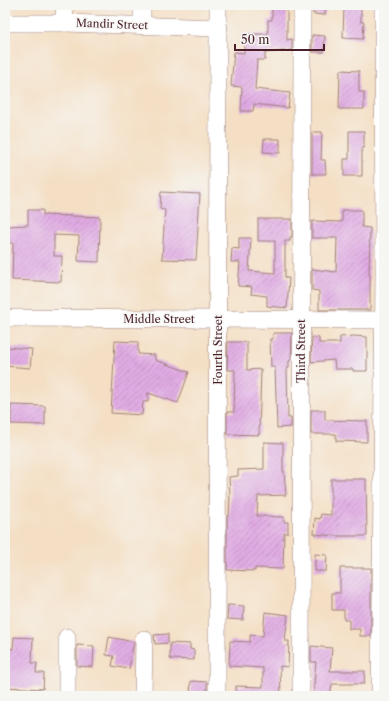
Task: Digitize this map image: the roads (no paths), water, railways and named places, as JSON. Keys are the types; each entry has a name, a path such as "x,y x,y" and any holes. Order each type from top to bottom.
{"street":[{"path":"64,5 65,22"},
{"path":"142,5 142,25"},
{"name":"Fourth Street","path":"217,696 218,5"},
{"name":"Third Street","path":"301,696 302,5"},
{"path":"380,696 384,274 383,5"},
{"name":"Mandir Street","path":"5,23 65,22 219,28"},
{"name":"Middle Street","path":"5,318 383,320"},
{"path":"67,637 67,696"},
{"path":"143,696 144,639"}]}
